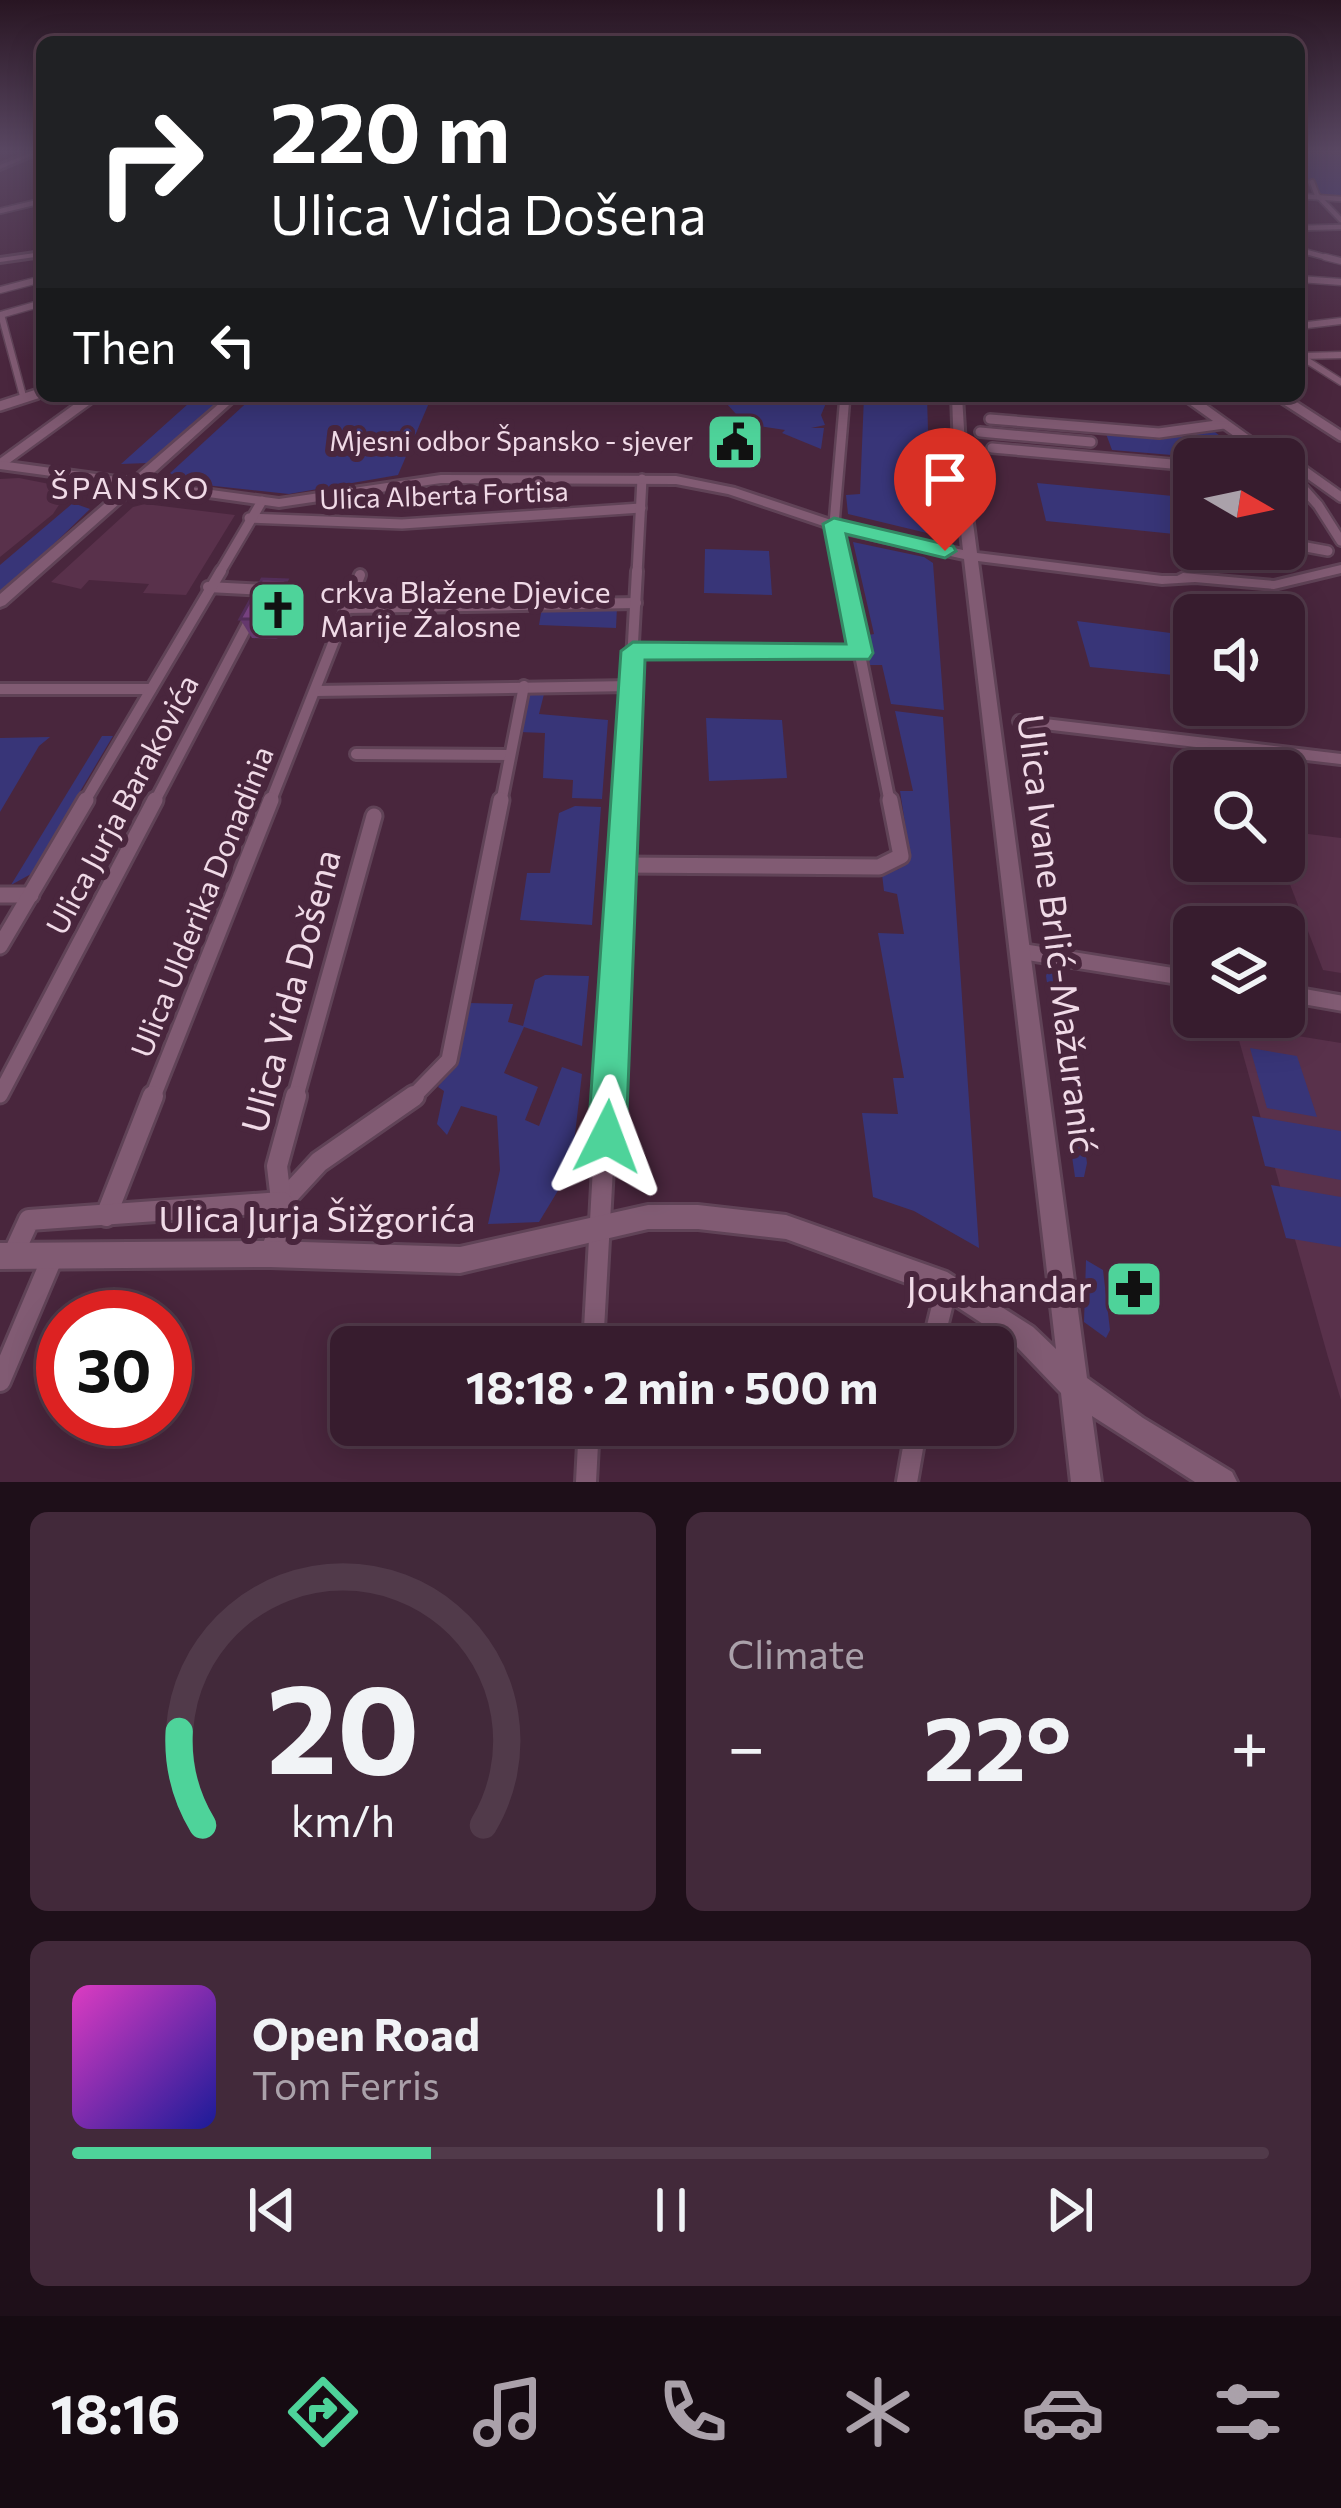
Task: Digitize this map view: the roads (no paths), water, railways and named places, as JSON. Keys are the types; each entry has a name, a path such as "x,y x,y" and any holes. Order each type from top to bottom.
{"street":[{"path":"1305,227 1341,224"},
{"path":"1305,252 1341,261"},
{"path":"0,260 36,255"},
{"path":"1305,279 1341,282"},
{"path":"0,290 36,281"},
{"path":"23,397 1,316 36,305"},
{"path":"1305,325 1341,321"},
{"path":"1305,356 1341,356"},
{"path":"1305,359 1341,382"},
{"path":"1,370 15,368"},
{"path":"0,406 36,394"},
{"path":"0,465 85,402"},
{"path":"0,602 227,402"},
{"path":"621,865 879,867 896,861 901,842 834,524 844,402"},
{"name":"Ulica Ivane Brlić-Mažuranić","path":"958,402 971,556 1086,1482"},
{"path":"1194,402 1243,438"},
{"path":"1288,402 1341,436"},
{"path":"990,419 1159,433 1224,424"},
{"path":"1087,428 1095,457"},
{"path":"980,433 1090,442"},
{"path":"992,448 1173,464"},
{"path":"0,465 262,501 310,501 441,479 642,479 710,486 834,524 971,556 1274,585 1341,569"},
{"path":"1305,471 1341,497"},
{"path":"594,1326 642,479"},
{"path":"1305,494 1341,541"},
{"path":"0,946 262,501"},
{"name":"Ulica Alberta Fortisa","path":"249,518 402,524 641,508"},
{"path":"1305,547 1328,550"},
{"name":"Ulica Ulderika Donadinia","path":"106,1216 360,575"},
{"name":"Ulica Jurja Barakovića","path":"0,1095 266,590 208,587"},
{"path":"347,608 635,603"},
{"path":"633,651 860,653"},
{"path":"282,1202 304,1173 424,1089 449,1060 524,686"},
{"path":"316,691 632,686"},
{"path":"0,689 151,688"},
{"path":"1019,721 1341,759"},
{"path":"356,754 509,755"},
{"name":"Ulica Vida Došena","path":"271,1254 283,1217 277,1166 374,816"},
{"path":"0,895 31,895"},
{"path":"1019,951 1173,976"},
{"path":"1305,997 1341,1003"},
{"name":"Ulica Jurja Šižgorića","path":"6,1256 29,1220 282,1202"},
{"name":"Ulica Jurja Šižgorića","path":"6,1256 271,1254 460,1259 648,1217 698,1217 786,1227 870,1253 947,1285 1024,1336 1074,1386 1222,1482"},
{"path":"0,1381 53,1256"},
{"path":"937,1326 947,1285"},
{"path":"586,1482 589,1446"},
{"path":"907,1482 913,1446"}],"place":[{"name":"Mjesni odbor Špansko - sjever","path":"735,442"},
{"name":"crkva Blažene Djevice Marije Žalosne","path":"278,610"},
{"name":"Joukhandar","path":"1134,1289"}],"district":[{"name":"ŠPANSKO","path":"131,489"}]}
